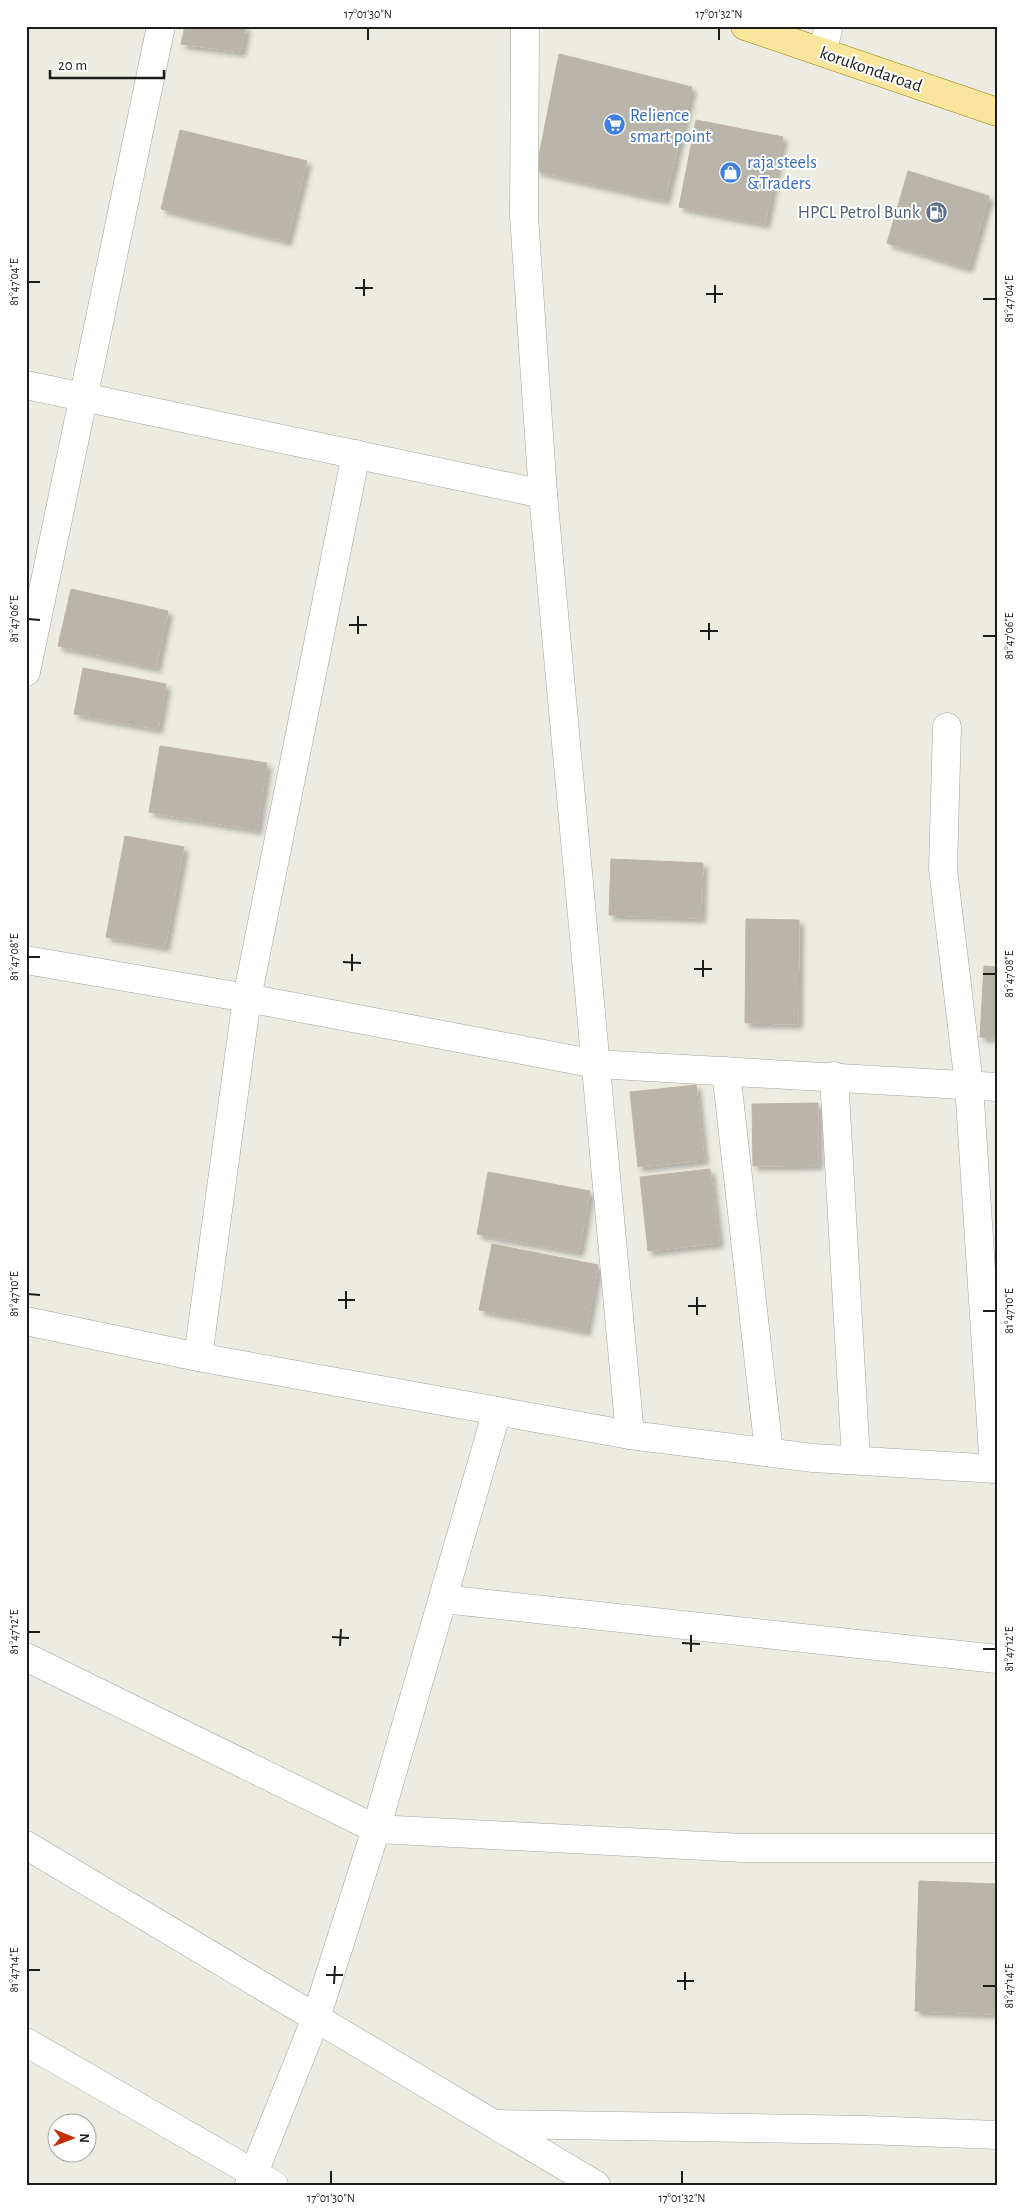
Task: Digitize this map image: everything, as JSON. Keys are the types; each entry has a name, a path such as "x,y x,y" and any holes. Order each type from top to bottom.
{"main road":[{"name":"korukondaroad","path":"745,26 825,39 997,112"}],"street":[{"path":"26,672 160,26"},
{"path":"525,26 524,216 544,494 630,1435"},
{"path":"26,385 544,494"},
{"path":"198,1357 247,998 356,454"},
{"path":"26,1321 198,1357 630,1435 769,1452 996,1469 969,1086 943,869 947,727"},
{"path":"26,960 247,998 596,1064 834,1076 997,1087"},
{"path":"726,1072 769,1452"},
{"path":"834,1076 856,1460"},
{"path":"26,2042 259,2181 316,2018 376,1829 497,1411"},
{"path":"443,1599 997,1659"},
{"path":"26,1657 376,1829 743,1848 997,1848"},
{"path":"26,1845 596,2185"},
{"path":"494,2124 866,2130 997,2135"}],"building":[{"path":"185,26 246,26 241,52 181,44"},
{"path":"559,54 692,87 665,200 536,171"},
{"name":"raja steels &Traders","path":"696,120 783,137 765,224 679,207"},
{"path":"180,130 307,161 287,241 161,209"},
{"path":"908,171 989,196 968,268 887,243"},
{"path":"71,589 168,611 156,668 58,646"},
{"path":"83,668 166,684 158,729 74,714"},
{"path":"160,746 267,763 257,830 149,812"},
{"path":"125,836 184,847 165,947 106,937"},
{"path":"611,859 703,863 701,918 609,915"},
{"path":"746,919 799,920 798,1024 745,1023"},
{"path":"984,966 997,967 997,1038 980,1037"},
{"path":"696,1085 704,1160 638,1167 630,1092"},
{"path":"818,1103 818,1165 753,1166 752,1104"},
{"path":"710,1169 719,1243 648,1251 640,1177"},
{"path":"488,1172 590,1191 579,1252 477,1234"},
{"path":"492,1244 598,1265 586,1331 479,1310"},
{"path":"919,1881 997,1884 997,2014 915,2011"}],"place":[{"name":"Relience smart point","path":"614,125"},
{"name":"raja steels &Traders","path":"731,172"},
{"name":"HPCL Petrol Bunk","path":"936,212"}]}
